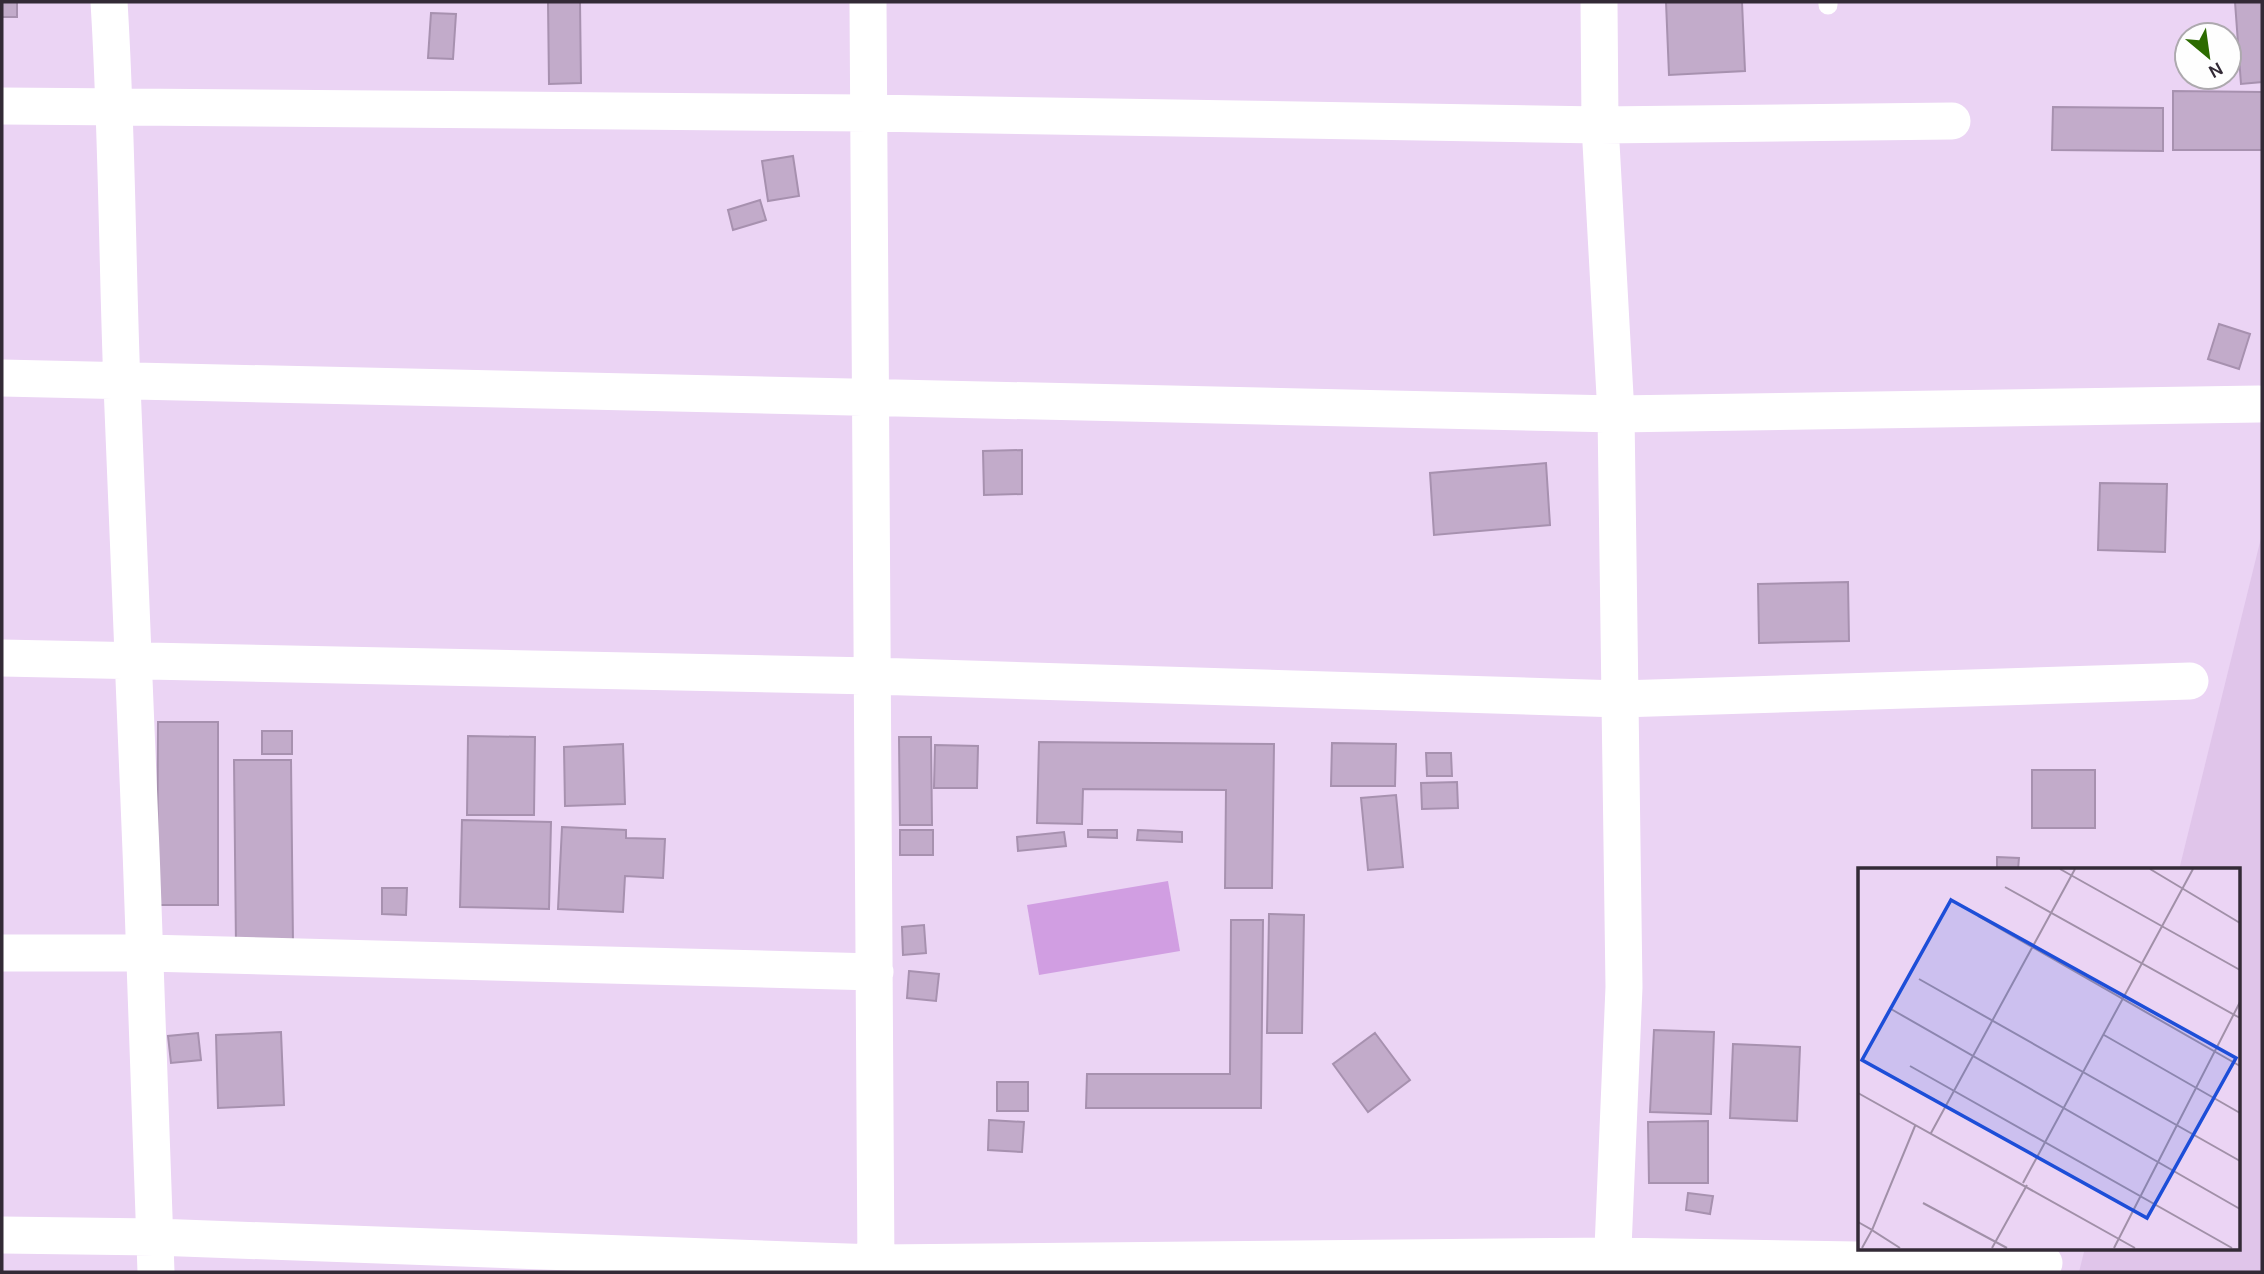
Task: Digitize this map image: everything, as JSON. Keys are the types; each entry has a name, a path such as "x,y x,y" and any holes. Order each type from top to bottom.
{"street":[{"path":"109,2 116,107 122,380 146,953 155,1255"},
{"path":"868,2 876,1268"},
{"path":"1599,2 1600,124 1616,414 1624,986 1612,1264"},
{"path":"2,106 869,113 1600,124 1952,121"},
{"path":"2,377 1616,414 2259,404"},
{"path":"2,658 873,676 1620,699 2190,681"},
{"path":"2,953 146,953 875,972"},
{"path":"2,1235 155,1255 876,1268 2044,1263"}],"shaded area":[{"path":"2262,534 2262,1272 2079,1272 2084,1250 2240,1250 2240,868 2179,868"},
{"path":"1168,881 1180,951 1039,975 1027,905"}],"building":[{"path":"2,2 17,2 17,17 2,17"},
{"path":"548,2 580,2 581,83 549,84"},
{"path":"1666,2 1742,2 1745,71 1669,75"},
{"path":"2235,2 2262,2 2262,82 2243,84 2243,21 2236,21"},
{"path":"431,13 456,14 453,59 428,58"},
{"path":"2173,91 2262,92 2262,150 2173,150"},
{"path":"2053,107 2163,108 2163,151 2052,150"},
{"path":"793,156 799,196 768,201 762,161"},
{"path":"760,200 766,220 733,230 728,210"},
{"path":"2219,324 2250,334 2239,369 2208,359"},
{"path":"1022,450 1022,494 984,495 983,451"},
{"path":"1546,463 1550,525 1434,535 1430,473"},
{"path":"2100,483 2167,484 2165,552 2098,550"},
{"path":"1848,582 1849,641 1759,643 1758,584"},
{"path":"158,722 218,722 218,905 157,905"},
{"path":"262,731 292,731 292,754 262,754"},
{"path":"468,736 535,737 534,815 467,815"},
{"path":"899,737 931,737 932,825 900,825"},
{"path":"1039,742 1274,744 1272,888 1225,888 1226,790 1083,789 1082,824 1037,823"},
{"path":"1332,743 1396,744 1395,786 1331,786"},
{"path":"623,744 625,804 565,806 564,747"},
{"path":"935,745 978,746 977,788 934,788"},
{"path":"1426,753 1451,753 1452,776 1427,776"},
{"path":"234,760 291,760 293,945 236,946"},
{"path":"2032,770 2095,770 2095,828 2032,828"},
{"path":"1457,782 1458,808 1422,809 1421,783"},
{"path":"1396,795 1403,867 1368,870 1361,798"},
{"path":"462,820 551,822 549,909 460,907"},
{"path":"562,827 626,830 626,838 665,839 663,878 625,876 623,912 558,909"},
{"path":"900,830 933,830 933,855 900,855"},
{"path":"1088,830 1117,830 1117,838 1088,837"},
{"path":"1138,830 1182,832 1182,842 1137,840"},
{"path":"1064,832 1066,846 1018,851 1017,837"},
{"path":"1997,857 2019,858 2018,868 1997,868"},
{"path":"382,888 407,888 406,915 382,914"},
{"path":"1269,914 1304,915 1302,1033 1267,1033"},
{"path":"1231,920 1263,920 1261,1108 1086,1108 1087,1074 1230,1074"},
{"path":"924,925 926,953 903,955 902,927"},
{"path":"909,971 939,974 936,1001 907,998"},
{"path":"1654,1030 1714,1032 1711,1114 1650,1112"},
{"path":"281,1032 284,1105 218,1108 216,1035"},
{"path":"198,1033 201,1060 171,1063 168,1036"},
{"path":"1375,1033 1410,1080 1368,1112 1333,1064"},
{"path":"1733,1044 1800,1047 1797,1121 1730,1118"},
{"path":"997,1082 1028,1082 1028,1111 997,1111"},
{"path":"989,1120 1024,1122 1022,1152 988,1150"},
{"path":"1708,1121 1708,1183 1649,1183 1648,1122"},
{"path":"1688,1193 1713,1196 1710,1214 1686,1210"}]}
